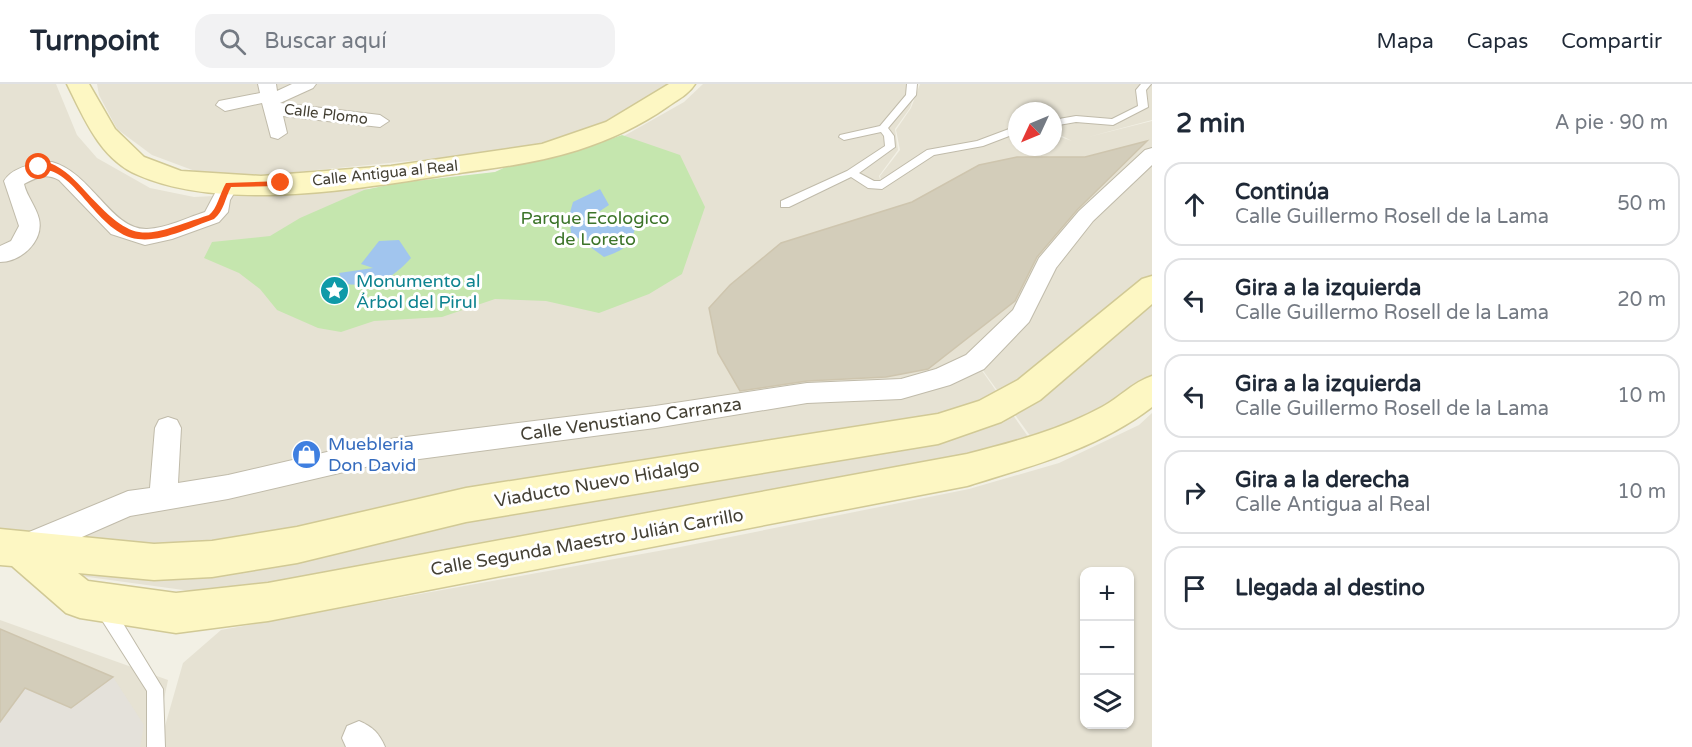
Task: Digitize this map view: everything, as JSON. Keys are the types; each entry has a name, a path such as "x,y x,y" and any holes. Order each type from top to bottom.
{"main road":[{"name":"Calle Antigua al Real","path":"78,84 97,124 116,148 147,170 192,182 229,185 399,174 541,152 602,133 639,116 684,84"},
{"name":"Viaducto Nuevo Hidalgo","path":"11,548 154,562 212,559 297,545 466,505 938,429 989,412 1029,390 1152,287"},
{"name":"Calle Segunda Maestro Julián Carrillo","path":"11,548 80,599 176,613 268,602 968,470 1057,443 1114,417 1152,389"}],"street":[{"path":"225,105 271,97 307,84"},
{"path":"271,97 278,133"},
{"name":"Calle Plomo","path":"271,97 282,110 380,121"},
{"name":"Calle Venustiano Carranza","path":"11,548 128,504 228,487 374,453 655,417 807,393 901,388 941,378 975,362 1021,316 1047,264 1086,216 1152,154"},
{"path":"0,254 6,255 18,248 27,237 28,210 14,181 39,167 50,166 64,173 106,219 120,230 137,236 153,236 212,217 218,212 220,200 229,185"},
{"path":"163,498 168,428"}],"lane":[{"path":"844,137 883,128 910,95 912,84"},
{"path":"1062,121 1076,119 1113,122 1143,107 1141,90 1146,84"},
{"path":"784,204 851,173 890,147 889,136 883,128"},
{"path":"851,173 872,185 882,185 931,152 979,144 1008,133"},
{"path":"100,603 155,689 156,747"}],"shaded area":[{"path":"0,84 56,84 77,135 97,158 150,188 194,197 431,186 601,149 684,102 703,84 918,84 910,108 895,129 898,150 879,176 884,191 880,176 900,150 896,130 911,108 920,84 1152,84 1152,120 1088,137 1152,121 1152,158 1091,217 978,365 1029,438 1057,455 1057,459 970,484 676,541 198,592 0,565"},
{"path":"97,84 669,84 606,123 532,149 265,175 203,174 152,155 117,129 99,95"},
{"path":"1152,161 1152,405 1136,420 1060,455 1031,437 979,365 1053,265 1092,218"},
{"path":"1152,413 1152,747 159,747 183,663 221,630 675,548 969,489 1059,463 1139,425"},
{"path":"0,620 168,680 154,747 0,747"},
{"path":"0,629 113,677 144,725 140,747 0,747"}],"green space":[{"name":"Parque Ecologico de Loreto","path":"622,135 680,155 705,207 682,274 649,294 599,313 546,301 495,299 442,317 374,321 341,332 318,328 277,310 260,289 239,273 204,258 212,242 270,236 300,218 364,190 398,183 495,172 529,156 583,149"}],"water":[{"path":"600,189 609,205 597,213 612,222 635,228 628,244 604,257 571,233 569,216 573,202"},
{"path":"399,240 411,258 396,272 373,283 344,284 339,273 373,268 361,264 379,241"}],"building":[{"path":"1147,141 1077,210 1037,257 1015,301 928,369 886,377 807,381 740,391 718,353 709,308 730,285 781,243 912,202 979,165 1017,157 1085,157"},
{"path":"0,629 113,677 71,708 25,688 0,722"}],"place":[{"name":"Monumento al Árbol del Pirul","path":"335,291"},
{"name":"Muebleria Don David","path":"307,454"}],"route":[{"path":"39,167 50,166 64,173 106,219 120,230 137,236 153,236 212,217 218,212 220,200 229,185 281,183"}]}
